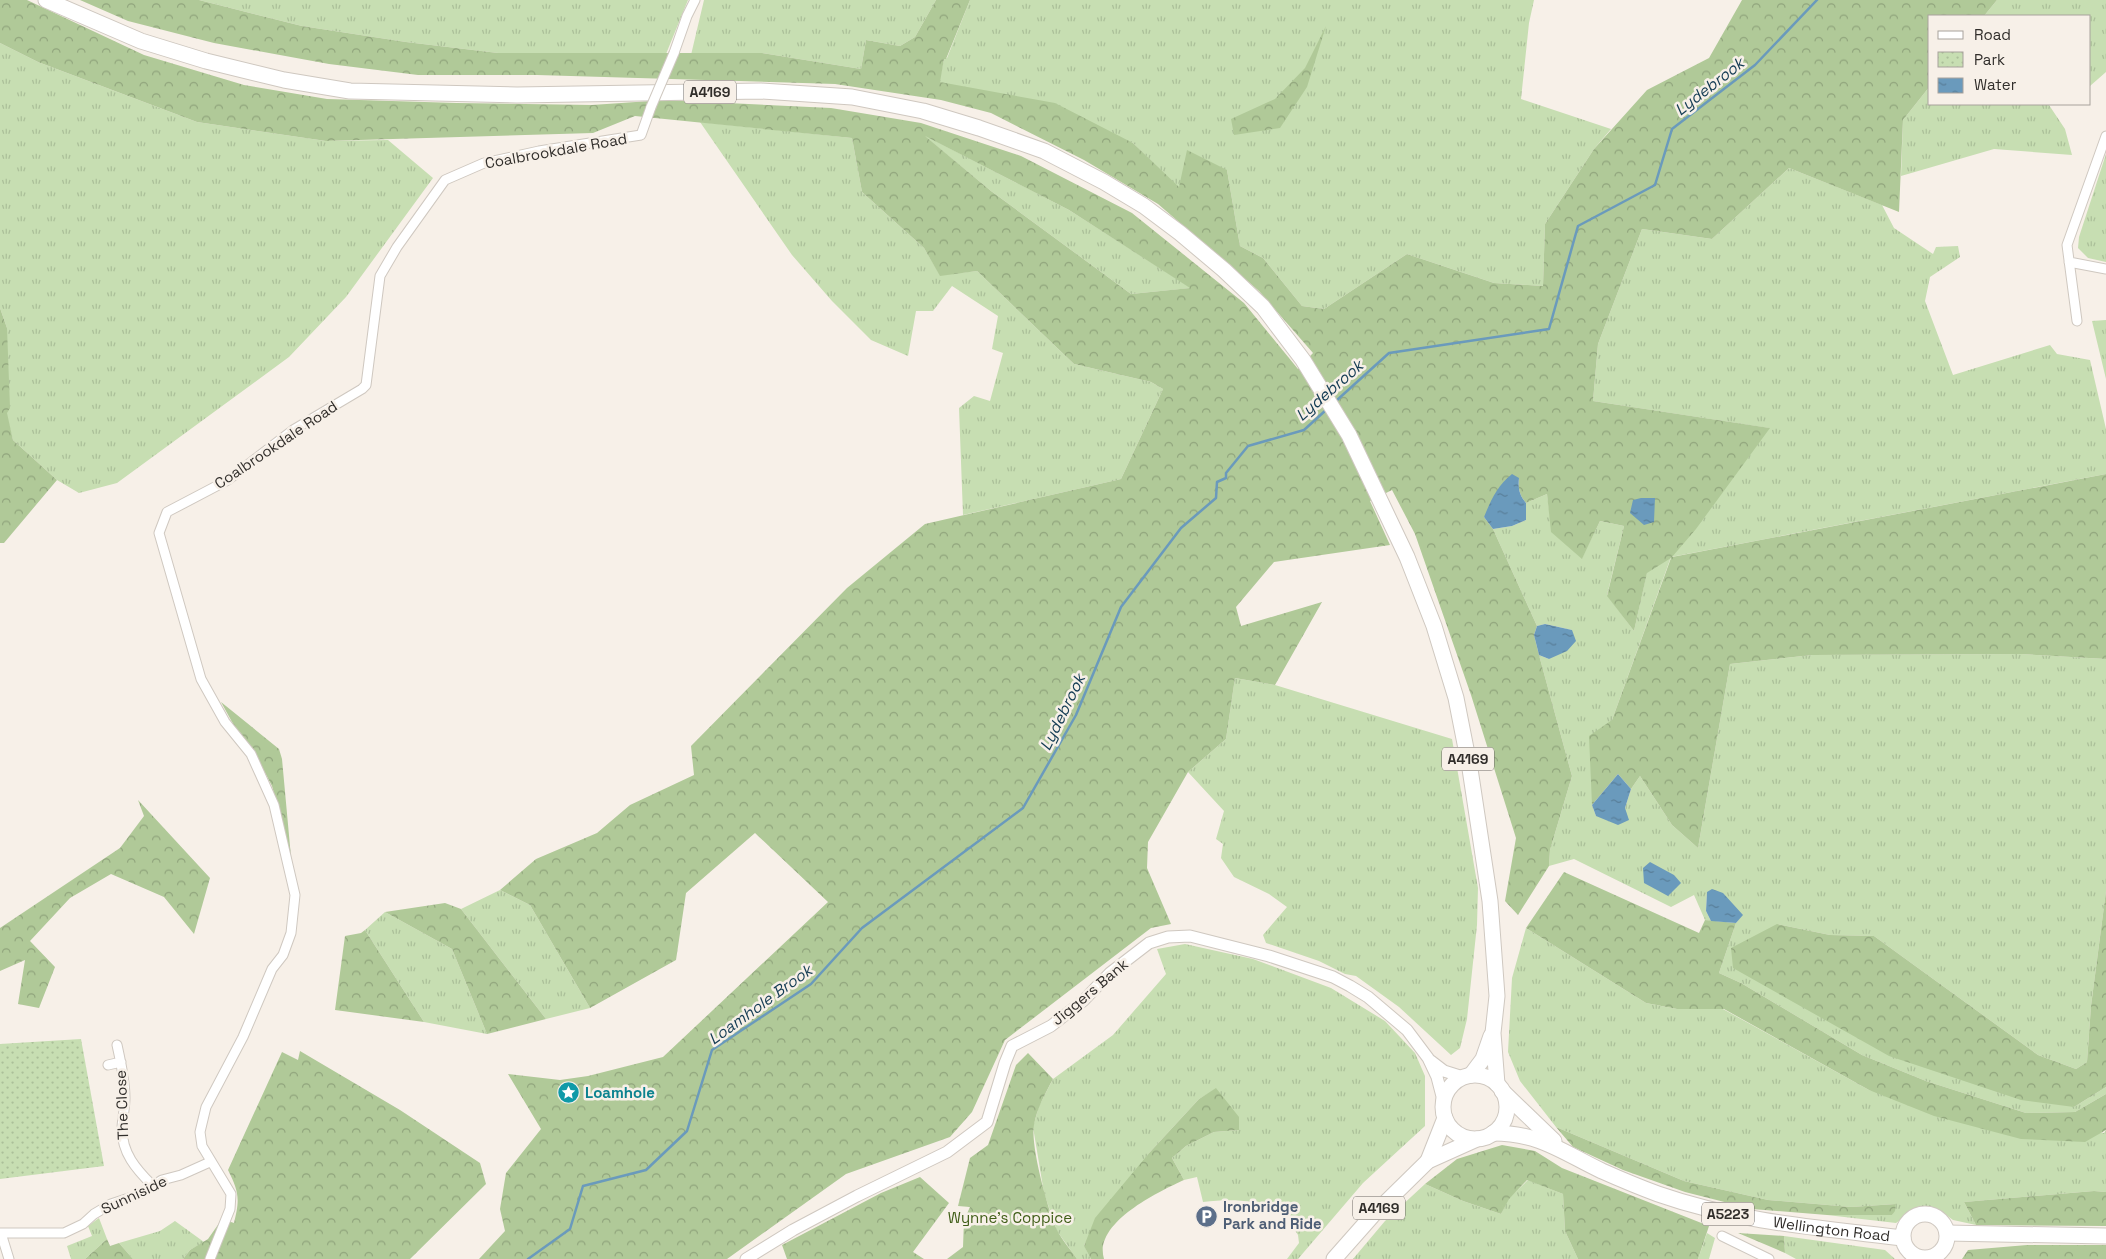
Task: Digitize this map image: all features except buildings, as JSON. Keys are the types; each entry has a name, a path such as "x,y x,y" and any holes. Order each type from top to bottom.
{"main road":[{"name":"A4169","path":"46,0 141,41 206,61 284,80 350,91 517,95 760,91 852,97 923,111 1044,150 1144,206 1216,264 1263,307 1303,360 1349,435 1408,557 1434,626 1459,716 1470,769 1490,901 1496,996 1493,1033 1500,1087"},
{"name":"A4169","path":"1467,1076 1483,1059 1493,1033"},
{"path":"1467,1076 1489,1078 1500,1087 1506,1109 1500,1127 1493,1133 1477,1139 1467,1138 1458,1134 1450,1127 1445,1118 1443,1100 1451,1086 1467,1076"},
{"name":"Wellington Road","path":"1500,1087 1541,1130 1564,1150"},
{"name":"A4169","path":"1428,1161 1445,1118"},
{"name":"Wellington Road","path":"1493,1133 1536,1138 1564,1150 1601,1171 1658,1194 1721,1212 1792,1226 1903,1238"},
{"name":"A4169","path":"1334,1259 1372,1216 1428,1161 1477,1139"},
{"name":"Wellington Road","path":"1926,1214 1940,1220 1946,1233 1944,1247 1940,1252 1927,1258 1914,1255 1909,1251 1903,1238 1907,1224 1912,1219 1926,1214"},
{"path":"1946,1233 2106,1236"}],"street":[{"name":"Coalbrookdale Road","path":"210,1162 202,1146 200,1132 206,1107 243,1038 272,970 283,955 292,933 296,895 274,805 251,754 225,722 201,679 159,533 167,512 228,480 292,430 362,389 366,384 380,276 397,246 445,180 484,162 539,151 641,135 695,0"},
{"path":"2077,321 2067,245 2106,136"},
{"path":"2069,262 2106,269"},
{"name":"Jiggers Bank","path":"746,1259 794,1230 857,1196 947,1152 986,1122 1012,1046 1057,1021 1082,1001 1110,973 1149,943 1168,937 1190,936 1269,956 1333,977 1368,997 1407,1030 1428,1058 1437,1077 1443,1100"},
{"name":"The Close","path":"117,1045 124,1074 125,1099 122,1129 124,1146 136,1169 152,1185"},
{"name":"Jiggers Bank","path":"1428,1058 1444,1071 1467,1076"},
{"path":"108,1065 121,1062"},
{"path":"210,1162 227,1187 231,1201 222,1232 210,1259"},
{"name":"Sunniside","path":"9,1259 1,1233 64,1232 83,1224 94,1214 111,1204 138,1195 152,1185 210,1162"},
{"path":"1722,1236 1768,1259"}],"green space":[{"path":"0,0 27,0 144,55 244,85 327,99 592,105 665,100 831,108 921,123 1021,156 1132,213 1244,303 1298,369 1313,353 1259,291 1158,204 1084,160 991,113 941,100 835,84 537,75 418,75 329,64 214,43 128,21 80,0 199,0 302,26 406,42 498,53 762,53 861,69 866,40 900,46 915,37 936,0 970,0 946,59 944,59 940,82 1055,103 1133,143 1179,187 1187,150 1227,170 1240,246 1263,258 1302,306 1324,309 1407,254 1494,283 1543,286 1545,224 1594,149 1647,90 1709,58 1742,0 1997,0 1985,15 1928,15 1928,89 1903,120 1899,212 1789,168 1712,239 1642,229 1598,344 1593,401 1770,428 1696,529 1672,557 2106,474 2106,659 2021,654 1812,655 1730,664 1698,848 1672,825 1640,776 1631,789 1618,774 1592,805 1589,736 1612,720 1671,558 1647,573 1634,631 1607,596 1624,526 1600,521 1582,559 1551,532 1547,494 1526,503 1520,491 1519,478 1484,517 1493,529 1537,626 1534,635 1572,776 1550,850 1549,866 1518,915 1505,901 1516,838 1471,695 1415,534 1392,490 1370,501 1390,545 1274,562 1236,607 1241,626 1322,602 1275,685 1235,678 1226,739 1188,772 1148,842 1147,868 1171,924 1151,928 1005,1040 972,1112 950,1137 846,1174 727,1259 479,1259 505,1231 500,1209 506,1173 541,1129 508,1074 560,1080 588,1076 663,1057 828,902 755,833 686,893 676,960 590,1008 530,905 500,890 536,859 597,833 630,805 694,775 691,746 847,588 925,524 1121,479 1163,389 1151,382 1074,364 977,271 940,276 924,248 862,192 852,138 635,116 593,133 326,141 197,122 38,62 0,43","holes":["925,136 1069,210 1190,288 1131,294 991,191"]},
{"path":"199,0 688,0 666,54 498,53 406,42 302,26"},
{"path":"704,0 936,0 915,37 900,46 866,40 861,69 762,53 691,55"},
{"path":"970,0 1534,0 1529,23 1521,99 1611,129 1594,149 1545,224 1543,286 1494,283 1407,254 1324,309 1302,306 1263,258 1240,246 1227,170 1179,188 1133,143 939,82 944,59 947,58"},
{"path":"1997,0 2106,0 2106,72 2091,85 2091,15 1985,15"},
{"path":"1326,26 1307,87 1280,128 1234,135 1231,119 1275,99 1305,68"},
{"path":"0,43 38,62 197,122 326,141 388,140 433,178 346,297 289,357 117,483 79,493 57,480 13,440 6,413 7,328 0,308"},
{"path":"1928,89 1928,105 2049,105 2065,129 2072,155 1994,149 1901,176 1903,120"},
{"path":"700,122 852,138 862,192 924,248 940,275 977,271 1074,364 1151,382 1163,389 1121,479 963,515 959,408 974,396 990,401 1003,353 992,349 998,316 952,286 933,311 916,311 908,356 871,340 832,301 792,255"},
{"path":"922,134 1069,210 1191,288 1131,294 991,191"},
{"path":"2106,154 2106,262 2088,258 2078,248 2079,237"},
{"path":"1789,168 1882,205 1894,228 1933,254 1936,247 1958,246 1960,257 1930,277 1925,301 1953,375 2050,345 2057,354 2090,360 2106,429 2106,474 1671,557 1769,428 1593,401 1598,344 1642,229 1712,239"},
{"path":"0,308 7,328 10,408 7,413 13,440 57,480 4,543 0,543"},
{"path":"2106,320 2106,379 2092,321"},
{"path":"1547,494 1552,532 1582,558 1600,521 1624,526 1607,595 1634,631 1647,572 1671,557 1612,720 1592,805 1596,816 1625,808 1631,789 1640,776 1672,825 1698,848 1730,664 1812,655 2021,654 2106,659 2106,891 2091,1006 2087,1062 2076,1069 2038,1055 1874,936 1830,935 1777,924 2074,1107 2106,1087 2106,1094 2075,1112 2026,1113 1926,1081 1862,1055 1741,983 1719,973 1736,923 1742,915 1707,892 1706,911 1711,921 1705,920 1694,895 1671,907 1574,859 1549,866 1550,850 1572,776 1539,655 1549,659 1572,630 1545,624 1537,626 1493,529 1512,526 1526,520 1526,503"},
{"path":"1235,678 1275,685 1452,739 1478,888 1477,925 1467,1019 1460,1048 1451,1055 1399,1007 1356,976 1345,974 1319,961 1266,943 1263,935 1287,907 1269,894 1234,877 1221,858 1223,844 1216,839 1224,811 1188,772 1226,739"},
{"path":"221,702 279,749 282,759 291,857 272,786 252,748 237,731"},
{"path":"138,800 210,878 194,934 164,897 111,874 70,898 30,941 55,967 39,1008 18,1004 25,960 0,971 0,928 120,848 144,816"},
{"path":"1564,872 1699,933 1705,920 1736,923 1719,973 1741,983 1862,1055 1926,1081 2026,1113 2075,1112 2106,1094 2106,1130 2085,1142 2021,1139 1934,1116 1869,1090 1724,1009 1677,1009 1646,1003 1526,928"},
{"path":"500,890 530,905 590,1008 546,1019 461,909"},
{"path":"2106,891 2106,1087 2074,1107 2021,1100 1889,1056 1733,968 1731,948 1777,924 1830,935 1874,936 2038,1055 2076,1069 2087,1062 2091,1006"},
{"path":"445,903 461,909 546,1019 487,1034 452,949 385,912"},
{"path":"385,912 452,949 487,1034 424,1022 365,930"},
{"path":"1526,928 1646,1003 1677,1009 1723,1009 1869,1090 2104,1133 2106,1130 2106,1192 2094,1191 1964,1202 1976,1225 1953,1220 1938,1209 1920,1206 1896,1223 1827,1215 1892,1215 1896,1204 1851,1207 1768,1200 1684,1181 1556,1127 1520,1081 1508,1052 1512,978"},
{"path":"365,930 424,1022 335,1010 345,936 361,933"},
{"path":"1185,944 1253,959 1331,988 1385,1021 1415,1053 1425,1076 1425,1126 1363,1183 1298,1259 1287,1259 1299,1243 1298,1235 1293,1227 1297,1222 1274,1209 1252,1202 1229,1200 1203,1202 1197,1177 1184,1180 1172,1158 1186,1146 1214,1132 1239,1130 1216,1089 1199,1099 1150,1152 1084,1245 1091,1259 1077,1259 1057,1231 1044,1193 1033,1127 1039,1106 1053,1079 1113,1035 1166,974 1157,949"},
{"path":"81,1039 104,1166 0,1179 0,1044"},
{"path":"300,1051 400,1110 480,1163 486,1184 410,1259 183,1259 190,1250 208,1239 222,1219 234,1223 238,1201 228,1170 282,1052 298,1060"},
{"name":"Wynne's Coppice","path":"1028,1053 1053,1079 1035,1119 1033,1134 1037,1162 1053,1221 1059,1234 1077,1259 947,1259 963,1247 964,1220 970,1207 958,1206 970,1158 988,1145 1016,1065"},
{"path":"1216,1088 1239,1117 1239,1130 1214,1132 1186,1146 1172,1158 1184,1180 1159,1192 1130,1210 1108,1233 1103,1246 1104,1259 1091,1259 1084,1246 1095,1218 1150,1152 1199,1099"},
{"path":"1556,1127 1684,1181 1768,1200 1851,1207 1896,1204 1895,1211 1892,1215 1827,1215 1752,1209 1685,1192 1623,1170 1573,1147"},
{"path":"1502,1145 1535,1151 1562,1168 1709,1226 1698,1259 1578,1259 1565,1231 1563,1194 1527,1180 1509,1199 1501,1214 1463,1201 1425,1184 1457,1159"},
{"name":"Wynne's Coppice","path":"920,1177 949,1203 913,1252 924,1259 787,1259 782,1245 881,1193"},
{"path":"1528,1180 1563,1194 1565,1231 1578,1259 1353,1259 1385,1221 1425,1184 1463,1201 1501,1214 1508,1199"},
{"path":"2094,1191 2106,1192 2106,1226 1976,1225 1964,1202"},
{"path":"99,1218 107,1239 85,1259 71,1259 67,1246 92,1236 88,1226"},
{"path":"175,1221 204,1242 190,1250 183,1259 133,1259 119,1243 160,1231"},
{"path":"1707,1233 1715,1238 1709,1259 1698,1259"},
{"path":"1738,1233 1784,1236 1785,1253"},
{"path":"1784,1236 1885,1250 1895,1259 1796,1259 1785,1253"},
{"path":"107,1239 110,1246 119,1243 133,1259 85,1259"},
{"path":"2027,1245 2106,1245 2106,1259 1962,1259 1968,1250"}],"water":[{"path":"1512,474 1519,478 1520,491 1526,503 1526,520 1512,526 1493,529 1484,517 1498,488"},
{"path":"1655,498 1654,522 1644,525 1630,513 1633,500"},
{"path":"1545,624 1572,630 1576,641 1567,651 1549,659 1539,655 1534,635 1537,626"},
{"path":"1618,774 1631,789 1625,808 1629,820 1618,825 1596,816 1592,805"},
{"path":"1650,862 1674,875 1681,883 1668,896 1644,883 1643,868"},
{"path":"1712,889 1723,893 1743,915 1736,923 1711,921 1706,911 1707,892"}],"waterway":[{"name":"Lydebrook","path":"1336,401 1389,353 1549,329 1578,226 1655,185 1672,129 1755,65 1817,0"},
{"name":"Lydebrook","path":"528,1259 570,1229 583,1186 646,1170 687,1131 712,1050 811,984 862,928 1023,808 1076,715 1121,607 1181,528 1216,498 1217,482 1226,478 1226,473 1248,446 1304,430 1326,410"}],"place":[{"name":"Loamhole","path":"569,1093"},
{"name":"Ironbridge Park and Ride","path":"1207,1216"}],"water label":[{"name":"Loamhole Brook","path":"760,1004"}]}
